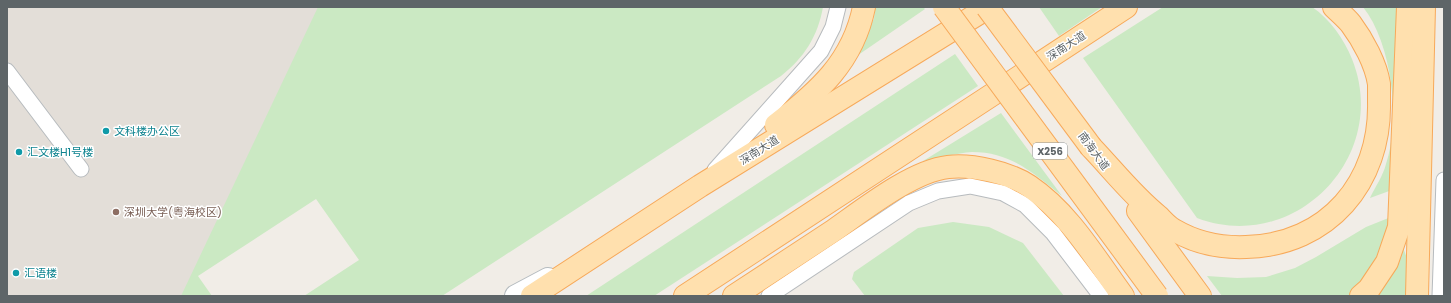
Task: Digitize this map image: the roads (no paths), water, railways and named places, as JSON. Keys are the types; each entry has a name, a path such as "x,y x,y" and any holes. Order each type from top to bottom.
{"main road":[{"path":"700,186 796,109 825,83 840,63 852,42 860,24 864,7"},
{"name":"X256","path":"944,7 1157,296"},
{"name":"深南大道","path":"532,296 700,186 988,7"},
{"name":"南海大道","path":"988,7 1200,296"},
{"name":"深南大道","path":"685,296 1126,7"},
{"path":"1091,147 1143,204 1173,230 1199,241 1227,248 1259,247 1289,240 1316,228 1339,210 1357,187 1368,166 1374,146 1379,118 1378,83 1369,54 1350,24 1334,7"},
{"path":"1361,296 1369,289 1387,262 1399,227 1408,7"},
{"path":"1416,296 1424,7"},
{"path":"734,296 892,191 921,175 948,167 977,167 1002,173 1028,185 1048,201 1073,228 1123,296"},
{"path":"516,296 585,261"},
{"path":"1135,266 1169,296"}],"street":[{"path":"700,186 821,51 833,27 838,7"},
{"path":"7,71 81,169"},
{"path":"1440,296 1444,180"},
{"path":"769,296 909,203 938,191 970,186 1003,193 1025,205 1053,233 1101,296"}],"place":[{"name":"文科楼办公区","path":"106,131"},
{"name":"汇文楼H1号楼","path":"19,152"},
{"name":"深圳大学(粤海校区)","path":"116,212"},
{"name":"汇语楼","path":"16,273"}]}
